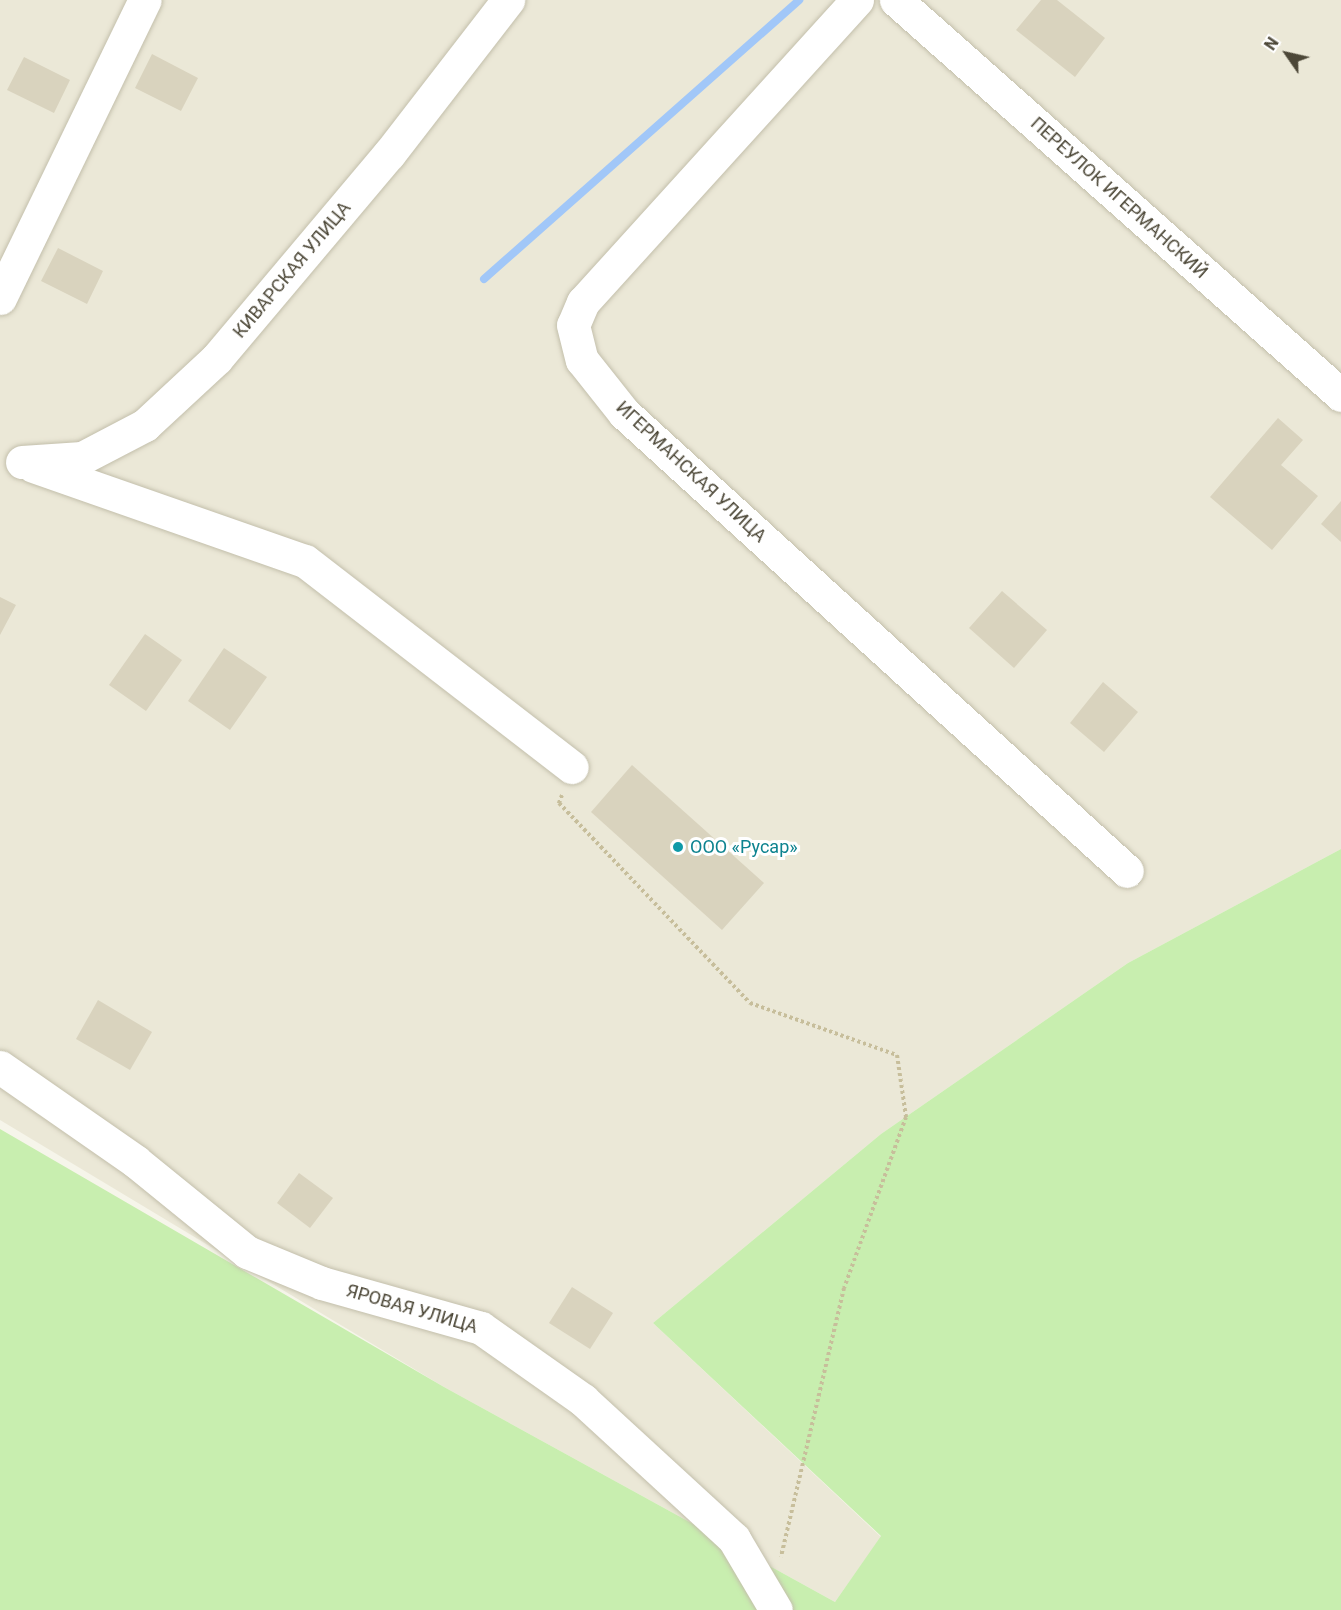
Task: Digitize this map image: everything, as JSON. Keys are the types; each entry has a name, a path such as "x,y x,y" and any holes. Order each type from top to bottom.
{"street":[{"path":"0,298 146,0"},
{"name":"КИВАРСКАЯ УЛИЦА","path":"11,459 82,458 146,425 217,358 389,154 508,0"},
{"name":"ИГЕРМАНСКАЯ УЛИЦА","path":"857,0 583,302 573,325 582,360 624,413 1127,871"},
{"name":"ПЕРЕУЛОК ИГЕРМАНСКИЙ","path":"896,0 1341,395"},
{"path":"11,459 305,561 572,767"},
{"name":"ЯРОВАЯ УЛИЦА","path":"0,1067 102,1136 247,1252 322,1283 482,1329 583,1400 734,1539 773,1606"}],"path":[{"path":"572,767 559,803 750,1003 897,1055 906,1117 844,1288 773,1606"}],"shaded area":[{"path":"0,0 1341,0 1341,849 1128,963 881,1134 653,1323 881,1537 835,1602 444,1387 0,1120"}],"green space":[{"path":"1341,849 1341,1610 0,1610 0,1129 444,1387 835,1602 881,1536 653,1323 881,1134 1128,963"}],"building":[{"path":"1041,0 1057,0 1105,38 1075,77 1016,30"},
{"path":"152,54 198,78 181,111 135,88"},
{"path":"24,57 70,80 54,113 7,90"},
{"path":"58,248 103,271 87,304 41,281"},
{"path":"1278,418 1303,440 1281,465 1318,496 1272,550 1210,497"},
{"path":"1341,501 1341,542 1321,524"},
{"path":"1002,591 1047,630 1014,668 969,628"},
{"path":"0,597 16,605 0,635"},
{"path":"145,634 182,660 146,711 109,685"},
{"path":"224,648 267,677 230,730 188,701"},
{"path":"1103,682 1138,712 1104,752 1070,723"},
{"name":"ООО «Русар»","path":"632,765 764,883 722,930 591,812"},
{"path":"98,1000 152,1032 130,1070 76,1039"},
{"path":"299,1173 333,1198 310,1228 277,1203"},
{"path":"572,1287 613,1313 590,1349 549,1323"}],"waterway":[{"path":"484,279 799,0"}],"place":[{"name":"ООО «Русар»","path":"678,847"}]}
